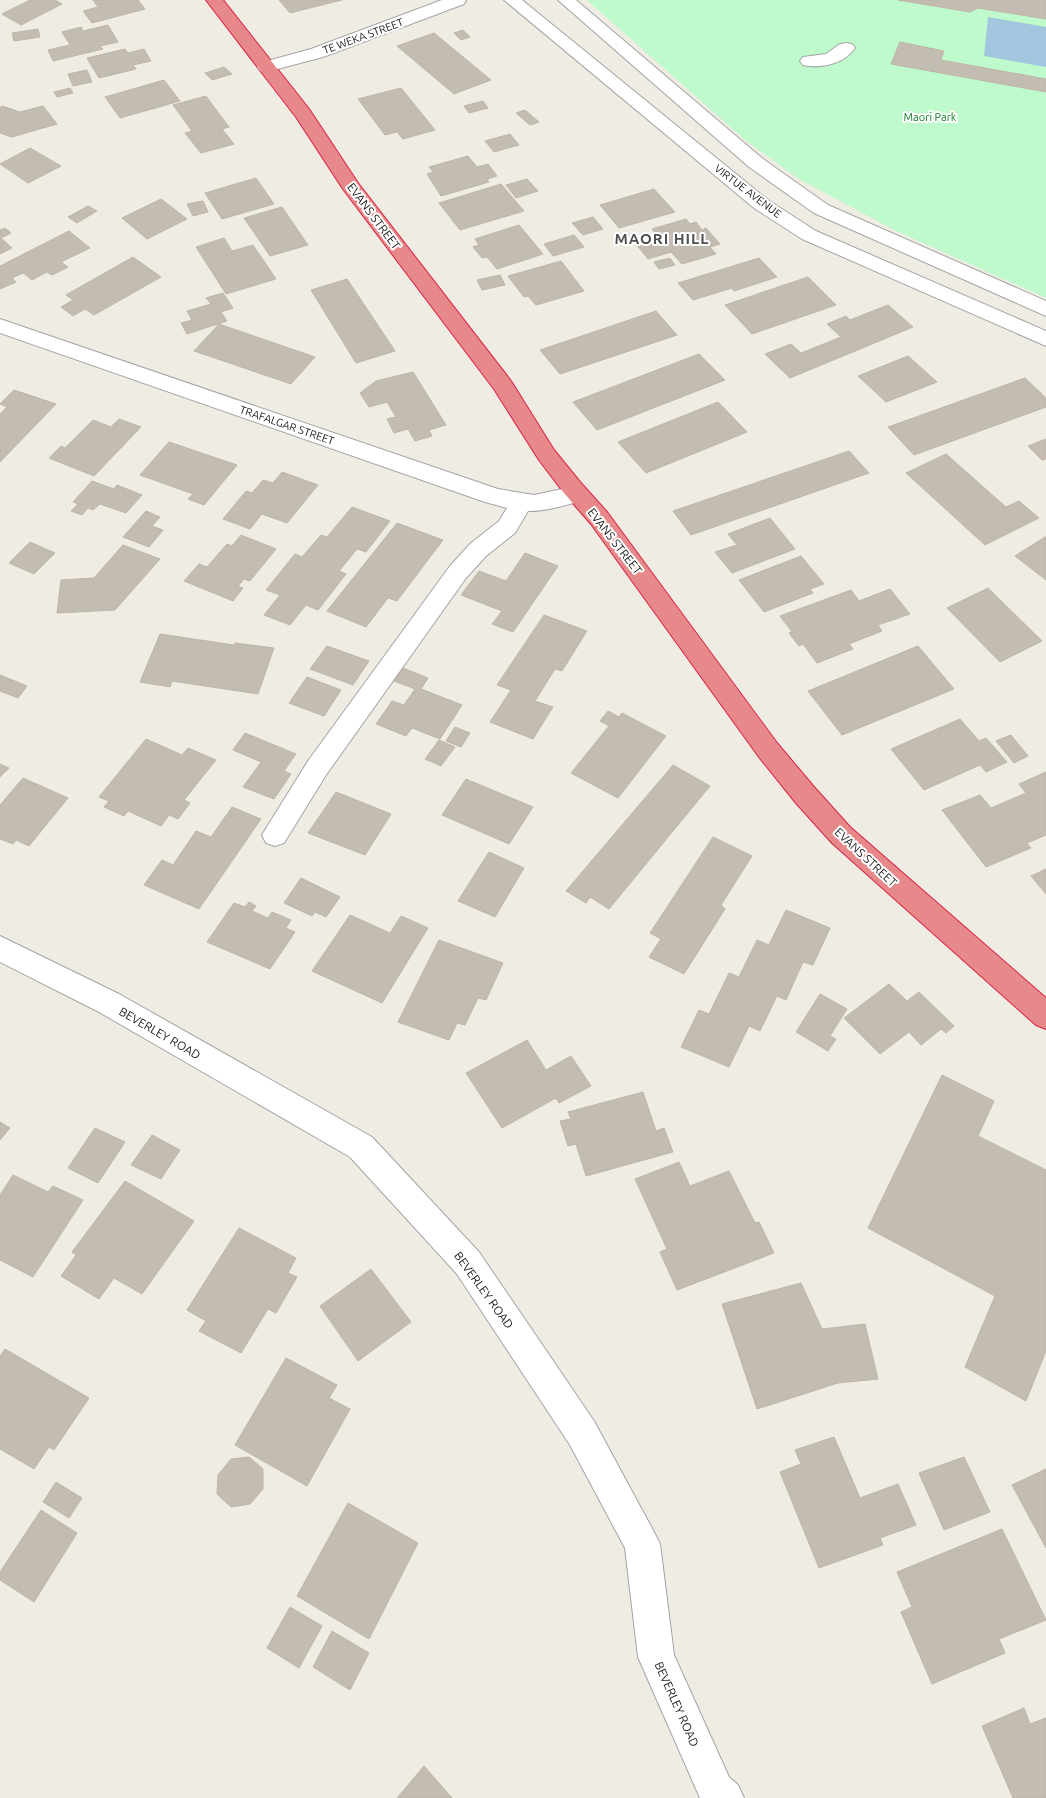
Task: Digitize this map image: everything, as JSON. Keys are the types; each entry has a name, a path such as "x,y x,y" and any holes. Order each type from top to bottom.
{"highway":[{"name":"EVANS STREET","path":"214,0 294,100 335,158 350,185 502,386 521,419 576,494 599,518 768,750 805,796 848,842 1046,1016"}],"street":[{"name":"TE WEKA STREET","path":"266,67 318,53 458,0"},
{"name":"VIRTUE AVENUE","path":"512,0 761,204 809,235 1046,339"},
{"path":"566,0 756,163 821,209 1046,309"},
{"path":"809,61 831,59 846,48"},
{"path":"998,318 1019,297"},
{"name":"TRAFALGAR STREET","path":"0,326 493,496 520,503 548,502 576,494"},
{"path":"275,835 318,768 441,595 478,550 507,527 515,516 520,503"},
{"name":"BEVERLEY ROAD","path":"0,948 109,1003 361,1147 468,1264 582,1433 642,1544 656,1657 716,1790 726,1798"}],"green space":[{"name":"Maori Park","path":"587,0 1046,0 1046,298 896,231 799,179 745,140"}],"water":[{"path":"988,17 1046,27 1046,67 984,56"}],"building":[{"path":"30,0 55,0 62,4 21,25 2,14"},
{"path":"93,0 138,0 145,9 92,23 83,11 98,7"},
{"path":"279,0 342,0 290,13"},
{"path":"898,0 1046,0 1046,19 978,8 970,12"},
{"path":"108,25 118,42 100,46 103,49 53,61 48,50 70,45 62,32 81,27 83,31"},
{"path":"38,29 40,37 14,41 12,33"},
{"path":"463,30 470,37 461,40 454,33"},
{"path":"434,33 491,80 454,94 397,46"},
{"path":"900,42 944,51 941,60 1046,79 1046,92 891,64"},
{"path":"125,49 128,53 144,49 151,61 133,65 136,69 99,78 87,58"},
{"path":"224,67 232,74 212,80 205,73"},
{"path":"87,70 92,82 73,86 68,74"},
{"path":"164,80 180,101 120,118 105,97"},
{"path":"70,88 73,93 57,97 54,92"},
{"path":"401,88 435,130 403,139 397,132 385,135 358,99"},
{"path":"206,96 229,127 222,129 234,144 201,153 185,133 192,131 173,105"},
{"path":"483,101 488,108 469,113 464,106"},
{"path":"2,106 20,112 43,106 57,124 12,137 0,133 0,108"},
{"path":"525,110 539,122 530,125 516,113"},
{"path":"510,134 519,145 494,152 485,141"},
{"path":"30,148 61,166 28,183 0,164"},
{"path":"468,156 477,167 488,164 497,176 487,179 489,182 441,196 427,174 433,172 429,167"},
{"path":"256,178 274,204 222,219 205,193"},
{"path":"527,179 538,191 516,198 506,185"},
{"path":"501,184 524,211 460,230 439,203"},
{"path":"654,189 675,212 619,228 600,205"},
{"path":"161,199 187,219 147,239 122,218"},
{"path":"203,201 208,212 193,216 187,204"},
{"path":"88,206 97,211 77,223 68,217"},
{"path":"282,207 308,245 270,256 244,218"},
{"path":"593,217 603,229 583,235 572,223"},
{"path":"686,219 690,224 696,222 702,230 706,228 720,244 710,247 716,254 682,264 671,252 648,259 636,244 659,238 652,229"},
{"path":"519,225 543,254 497,269 487,257 482,258 473,247 479,245 475,239"},
{"path":"5,228 11,233 1,238 12,248 0,254 0,230"},
{"path":"69,231 90,248 61,262 68,267 52,275 47,272 32,280 23,273 12,278 16,282 0,289 0,266"},
{"path":"574,235 584,247 553,256 544,244"},
{"path":"224,238 232,251 253,245 276,279 226,294 196,247"},
{"path":"133,257 161,277 94,315 85,309 73,316 61,307 73,300 66,295"},
{"path":"670,258 675,265 659,269 654,262"},
{"path":"759,258 777,277 734,291 732,288 693,300 678,283"},
{"path":"561,261 584,291 536,305 528,296 524,297 508,276"},
{"path":"500,275 505,285 482,290 477,280"},
{"path":"808,277 836,305 752,334 725,305"},
{"path":"347,279 395,351 356,363 311,290"},
{"path":"223,293 233,308 221,312 227,321 187,334 181,323 192,320 187,311 211,304 206,298"},
{"path":"888,305 913,327 790,378 765,354 791,344 801,353 841,337 827,324 846,316 850,320"},
{"path":"656,311 677,335 560,374 540,350"},
{"path":"219,324 315,357 291,384 194,351"},
{"path":"699,354 725,380 597,430 573,402"},
{"path":"908,356 937,382 886,402 858,376"},
{"path":"413,372 446,425 429,430 432,436 415,441 408,429 394,433 387,419 396,417 387,402 369,407 360,393 376,381"},
{"path":"1025,378 1046,398 1046,407 914,455 888,427"},
{"path":"14,390 56,404 0,462 0,414 7,407 0,404"},
{"path":"718,402 747,432 646,473 618,442"},
{"path":"119,419 141,427 94,476 49,458 61,446 65,448 93,420 111,427"},
{"path":"1046,439 1046,459 1042,460 1028,446"},
{"path":"169,442 237,465 204,505 188,499 193,494 140,475"},
{"path":"849,451 869,473 691,535 673,511"},
{"path":"946,454 1006,507 1019,501 1039,518 985,545 906,473"},
{"path":"282,472 318,485 287,523 262,514 250,529 223,519 246,491 252,493 263,480 273,483"},
{"path":"92,481 114,489 117,485 142,495 126,513 100,504 93,510 88,508 82,515 71,511 78,504 73,502"},
{"path":"352,507 390,521 366,552 357,549 339,571 346,574 318,610 306,605 290,625 264,615 280,595 266,590 295,554 302,557 321,535 327,537"},
{"path":"146,511 160,517 152,526 163,530 149,547 123,537"},
{"path":"770,518 795,549 732,573 715,552 737,545 728,534"},
{"path":"397,523 443,540 397,601 388,598 366,627 327,611"},
{"path":"241,535 276,549 250,581 244,579 238,586 243,588 233,601 184,581 199,564 207,567 227,544 232,546"},
{"path":"1046,537 1046,580 1015,556"},
{"path":"30,542 55,553 34,574 9,563"},
{"path":"123,545 160,559 115,610 57,613 61,580 94,578"},
{"path":"525,553 558,566 513,632 492,624 502,611 461,595 479,571 506,581"},
{"path":"801,556 824,584 810,589 813,593 764,612 739,580"},
{"path":"988,588 1042,641 1000,662 947,608"},
{"path":"890,589 910,614 878,625 882,631 849,644 853,649 817,663 803,644 799,646 789,633 792,632 780,616 851,590 859,601"},
{"path":"544,615 587,631 562,671 555,669 535,701 553,707 533,739 490,722 511,690 497,685"},
{"path":"160,634 234,645 235,643 274,648 258,694 172,681 170,687 140,682"},
{"path":"327,646 369,661 353,685 310,669"},
{"path":"918,646 954,689 842,735 808,691"},
{"path":"403,668 428,678 421,689 462,705 440,739 412,728 406,736 376,724 392,701 404,705 415,689 394,681"},
{"path":"0,675 27,686 18,698 0,691"},
{"path":"307,677 341,690 324,716 289,703"},
{"path":"608,711 619,717 622,713 666,736 618,798 571,773 609,726 600,721"},
{"path":"960,719 979,741 986,738 1007,762 986,772 980,765 924,790 891,749"},
{"path":"455,727 470,733 461,747 446,741"},
{"path":"245,733 296,754 284,771 291,774 274,799 243,787 261,762 233,750"},
{"path":"1011,735 1028,756 1014,763 996,741"},
{"path":"146,739 182,755 188,748 216,760 184,800 190,803 178,819 169,815 161,826 128,811 124,816 104,807 109,801 99,797"},
{"path":"439,740 455,747 441,766 425,759"},
{"path":"0,764 9,768 0,777"},
{"path":"673,765 710,786 609,909 590,897 586,903 566,891"},
{"path":"1046,772 1046,835 1027,843 1031,848 986,867 942,810 980,795 991,808 1026,793 1019,784"},
{"path":"23,778 68,798 29,846 16,840 13,844 0,839 0,805"},
{"path":"466,779 533,807 509,844 442,815"},
{"path":"336,792 391,814 365,855 308,833"},
{"path":"232,807 261,819 199,909 144,885 162,860 173,865 196,831 211,837"},
{"path":"713,837 752,856 721,905 725,909 684,974 649,957 661,939 650,933"},
{"path":"489,852 524,868 495,917 458,901"},
{"path":"1046,869 1046,894 1031,876"},
{"path":"301,878 340,897 326,917 315,912 312,916 284,903"},
{"path":"249,902 256,906 252,911 268,918 272,912 291,920 286,928 295,932 270,969 207,942 234,903 245,907"},
{"path":"786,910 830,928 813,965 803,962 786,1000 777,996 760,1031 749,1026 729,1067 681,1047 699,1010 709,1014 729,973 739,977 757,940 769,945"},
{"path":"350,915 390,933 401,916 428,928 382,1003 312,971"},
{"path":"439,940 503,963 486,1000 478,998 465,1025 457,1023 449,1040 398,1022"},
{"path":"889,984 907,1001 919,992 954,1026 946,1033 941,1029 921,1045 909,1032 880,1054 844,1018"},
{"path":"820,994 847,1009 830,1036 836,1039 828,1051 796,1032"},
{"path":"527,1040 546,1070 571,1056 591,1086 559,1103 556,1098 502,1128 466,1073"},
{"path":"942,1075 994,1101 978,1136 1046,1170 1046,1351 1026,1401 965,1367 995,1296 868,1228"},
{"path":"643,1092 656,1131 664,1128 673,1152 586,1176 576,1144 568,1146 560,1121 571,1119 568,1112"},
{"path":"0,1122 10,1128 0,1140"},
{"path":"95,1128 125,1142 98,1183 68,1168"},
{"path":"152,1135 180,1150 161,1179 131,1165"},
{"path":"679,1162 690,1186 729,1171 755,1223 759,1222 774,1253 677,1290 660,1252 667,1249 635,1179"},
{"path":"13,1175 48,1192 53,1186 83,1200 33,1277 0,1260 0,1195"},
{"path":"125,1181 194,1221 142,1294 114,1278 99,1299 61,1276 76,1255 72,1252"},
{"path":"239,1228 296,1258 288,1273 297,1277 276,1313 268,1309 241,1353 199,1331 206,1321 187,1310"},
{"path":"371,1269 411,1322 358,1361 320,1306"},
{"path":"801,1283 822,1329 865,1324 878,1379 838,1383 757,1409 722,1304"},
{"path":"5,1349 89,1398 54,1450 49,1447 34,1469 0,1449 0,1356"},
{"path":"286,1358 337,1385 329,1398 350,1409 307,1486 235,1445"},
{"path":"834,1437 860,1498 898,1484 916,1525 880,1538 883,1545 819,1568 780,1472 801,1464 795,1450"},
{"path":"249,1457 263,1469 263,1489 250,1504 231,1507 217,1494 218,1475 231,1459"},
{"path":"964,1457 990,1512 944,1530 919,1473"},
{"path":"1046,1469 1046,1548 1012,1485"},
{"path":"56,1482 82,1498 69,1518 43,1502"},
{"path":"348,1503 418,1543 369,1639 297,1596"},
{"path":"41,1510 77,1533 34,1602 0,1580 0,1572"},
{"path":"1002,1529 1046,1620 999,1639 1005,1653 932,1684 901,1612 912,1607 897,1572"},
{"path":"290,1607 322,1626 299,1668 267,1648"},
{"path":"332,1631 369,1653 350,1690 313,1667"},
{"path":"1024,1708 1030,1724 1046,1718 1046,1798 1013,1798 982,1726"},
{"path":"424,1766 452,1798 397,1798"}],"district":[{"name":"MAORI HILL","path":"662,238"}]}
